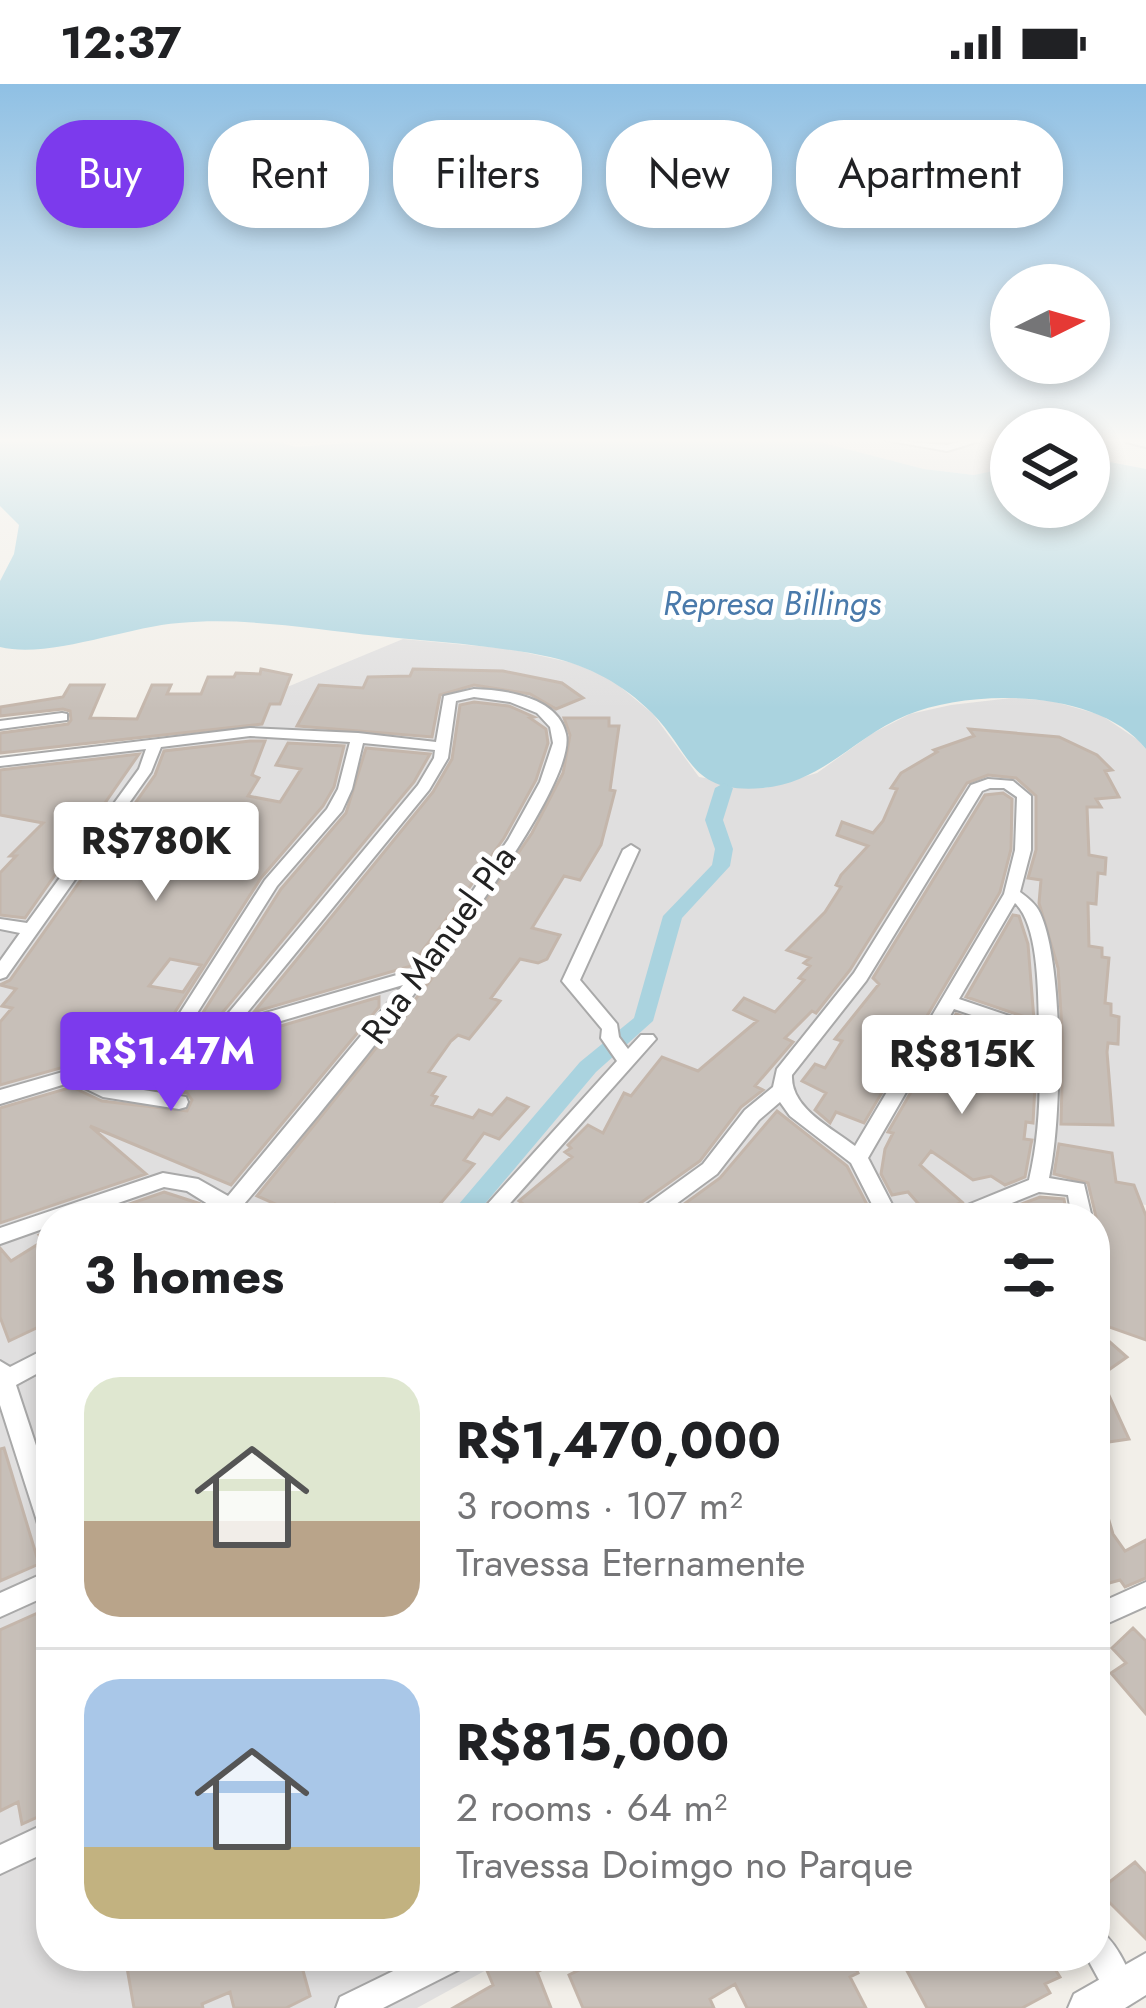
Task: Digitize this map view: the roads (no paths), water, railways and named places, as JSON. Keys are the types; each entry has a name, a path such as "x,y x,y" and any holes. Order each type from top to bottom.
{"street":[{"name":"Rua Manuel Pla","path":"233,1203 362,1049 487,883 550,778 560,745 555,721 542,708 472,693 457,695 446,704 443,747"},
{"path":"0,725 62,717"},
{"path":"0,762 250,732 443,747 424,787 223,1030"},
{"path":"168,1046 271,884 340,801 358,737"},
{"path":"0,973 146,769 155,745"},
{"path":"858,1158 1012,894 1023,850 1026,802 1016,788 988,783 976,788 860,977 782,1074 782,1090 797,1111 858,1158 881,1203"},
{"path":"625,1059 611,1041 611,1028 571,981 631,850"},
{"path":"1012,894 1025,902 1034,917 1047,987 1045,1139 1038,1184"},
{"path":"0,924 29,929"},
{"path":"0,1097 416,975"},
{"path":"950,1002 1045,1034"},
{"path":"498,1203 646,1040"},
{"path":"72,1076 103,1090 179,1102"},
{"path":"663,1203 710,1169 752,1115 782,1090"},
{"path":"96,1203 163,1180 191,1184 214,1203"},
{"path":"992,1203 1038,1184 1077,1189 1079,1203"},
{"path":"0,1236 36,1224"},
{"path":"36,1365 3,1387 36,1483"},
{"path":"0,1605 36,1589"},
{"path":"1110,1605 1146,1594"},
{"path":"0,1859 36,1842"},
{"path":"351,2008 426,1971"}],"water":[{"name":"Represa Billings","path":"18,530 1146,530 1146,749 1125,729 1067,705 1034,699 966,700 907,715 803,777 763,788 739,788 706,778 652,713 617,685 550,657 229,622 179,623 20,650 0,647 0,581 14,554"}],"waterway":[{"path":"472,1203 588,1067 643,1021 673,916 721,866 724,849 714,820 724,788"}]}
